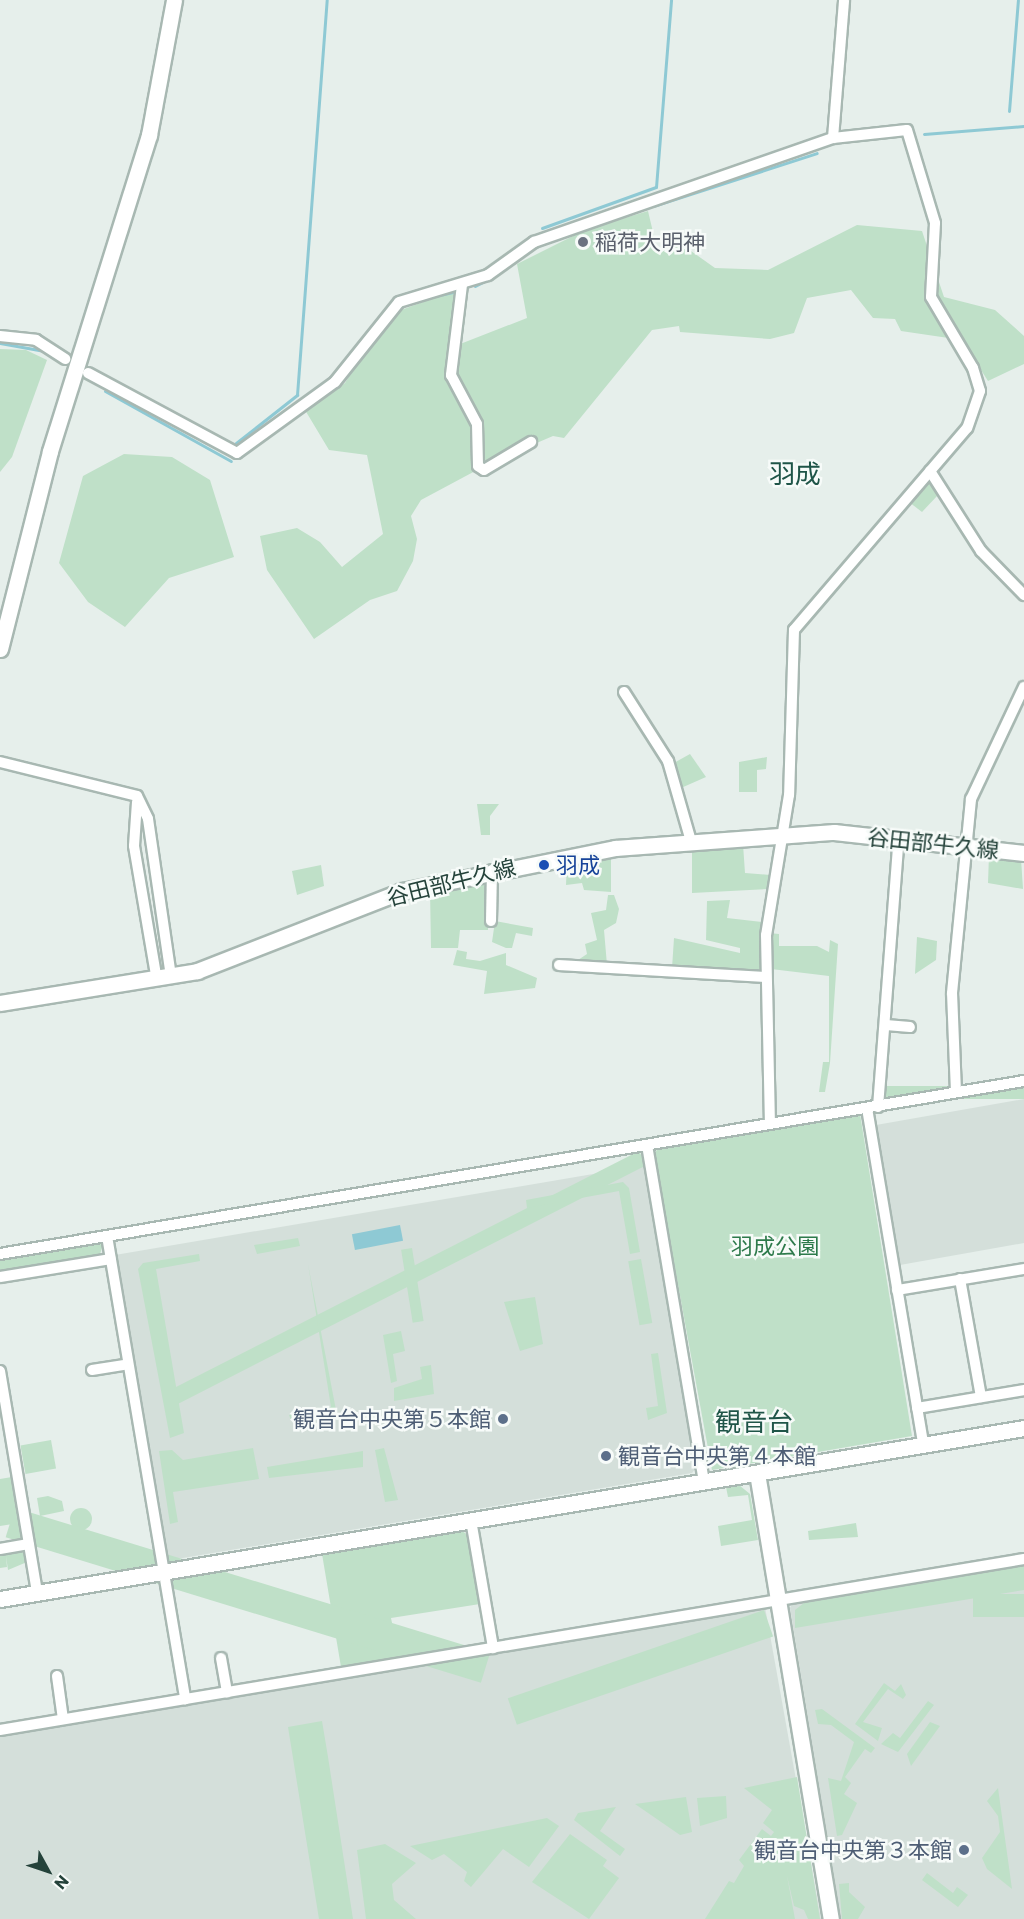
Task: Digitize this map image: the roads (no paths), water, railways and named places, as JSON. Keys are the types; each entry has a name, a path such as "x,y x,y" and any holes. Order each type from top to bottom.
{"street":[{"path":"0,650 50,451 149,135 174,0"},
{"path":"833,138 844,0"},
{"path":"88,373 237,453 335,382 399,302 462,285 488,275 534,242 833,138 907,130 935,223 931,297 973,368 980,391 967,428 794,630 785,833 772,877 765,977 770,1124"},
{"path":"462,285 451,375 477,424 478,466 484,470 531,442"},
{"path":"0,336 36,340 65,358"},
{"path":"930,471 981,552 1024,595"},
{"path":"956,1092 952,993 971,799 1013,718 1024,687"},
{"path":"624,692 668,761 690,841"},
{"path":"1013,718 1024,722"},
{"path":"0,762 137,796 148,819 164,978"},
{"name":"谷田部牛久線","path":"0,1003 164,978 228,961 402,891 492,870 690,841 785,833 899,837 1024,853"},
{"path":"899,837 886,1025 872,1107 897,1290 923,1444"},
{"path":"491,921 492,870"},
{"path":"559,965 765,977"},
{"path":"886,1025 910,1027"},
{"path":"0,1254 1024,1081"},
{"path":"647,1145 704,1481"},
{"path":"107,1236 185,1699"},
{"path":"0,1277 111,1259"},
{"path":"897,1290 1024,1269"},
{"path":"960,1279 981,1397"},
{"path":"92,1370 128,1364"},
{"path":"0,1371 37,1593"},
{"path":"917,1408 1024,1390"},
{"path":"0,1599 1024,1428"},
{"path":"757,1473 831,1919"},
{"path":"471,1520 493,1648"},
{"path":"0,1549 29,1544"},
{"path":"0,1730 1024,1559"},
{"path":"221,1658 226,1692"},
{"path":"57,1676 63,1719"}],"water":[{"path":"400,1225 403,1241 355,1250 352,1234"}],"waterway":[{"path":"236,443 297,395 327,0"},
{"path":"542,228 656,187 671,0"},
{"path":"1009,111 1018,0"},
{"path":"924,134 1024,126"},
{"path":"653,206 817,153"},
{"path":"475,286 485,281"},
{"path":"435,296 453,292"},
{"path":"0,343 44,351"},
{"path":"105,391 231,461"}],"place":[{"name":"稲荷大明神","path":"583,242"},
{"name":"羽成","path":"544,865"},
{"name":"観音台中央第５本館","path":"503,1419"},
{"name":"観音台中央第４本館","path":"606,1456"},
{"name":"観音台中央第３本館","path":"964,1850"}],"district":[{"name":"羽成","path":"795,473"},
{"name":"観音台","path":"754,1421"}],"park label":[{"name":"羽成公園","path":"775,1246"}]}
